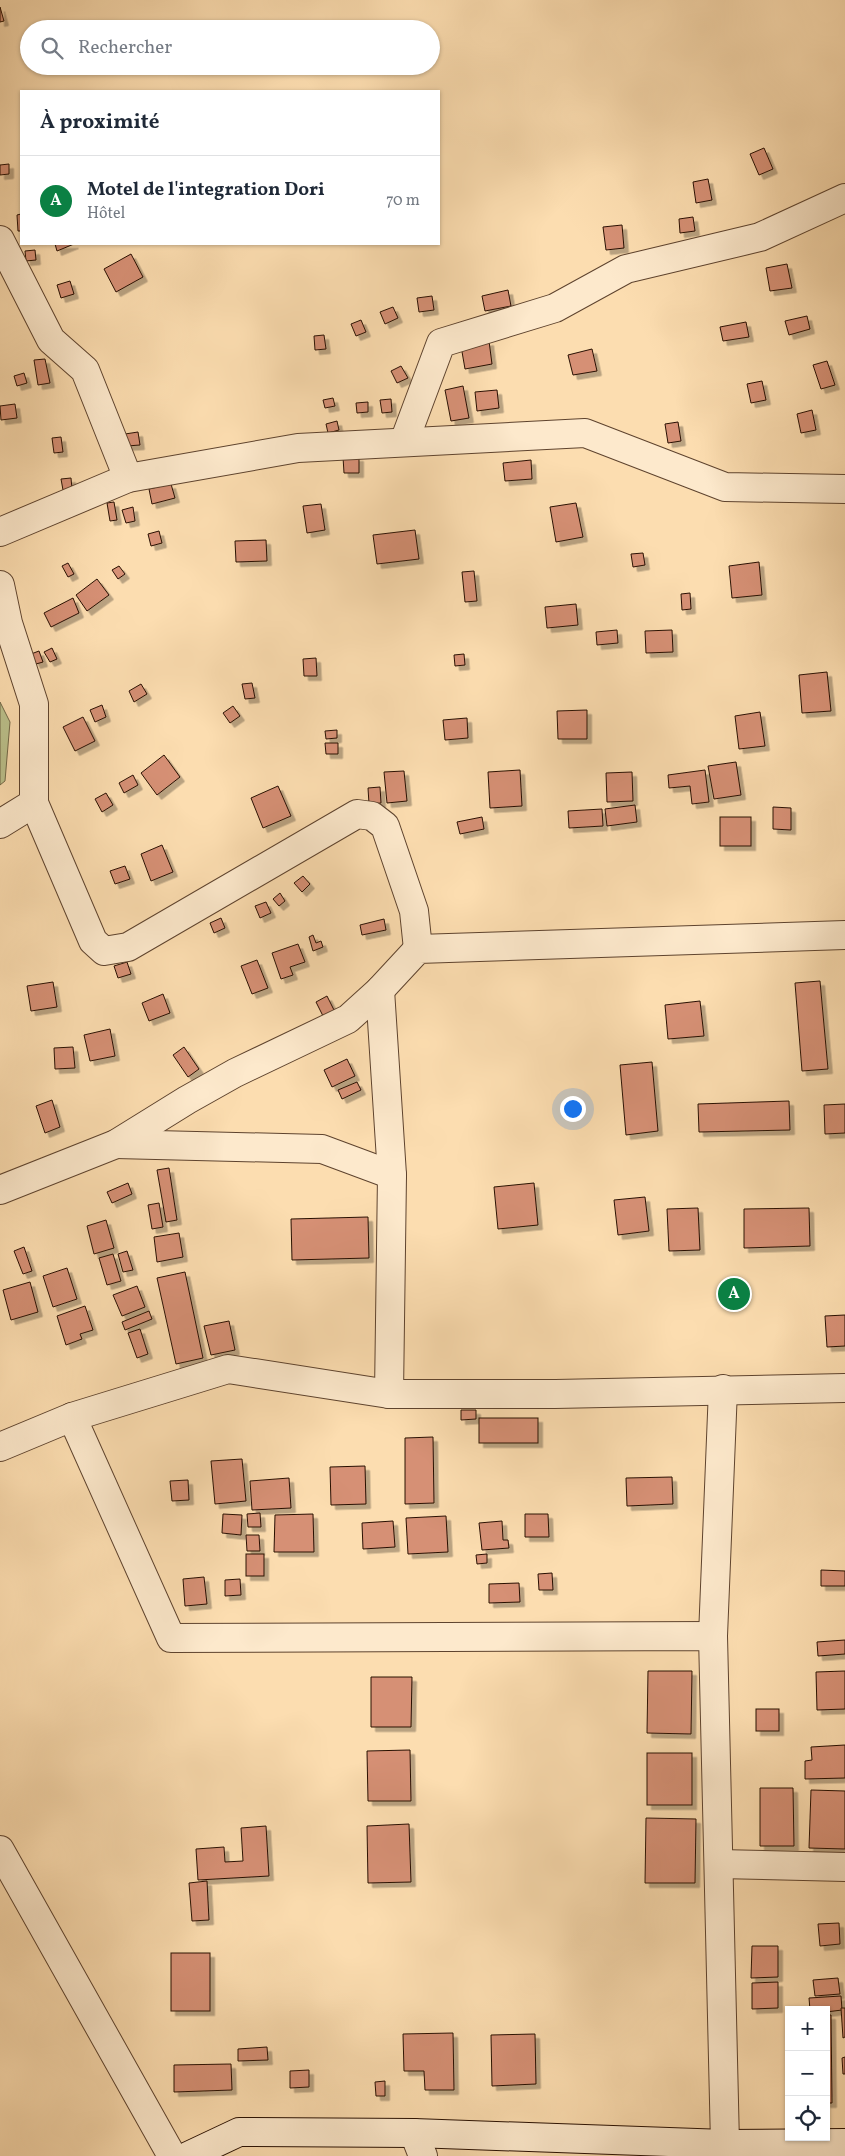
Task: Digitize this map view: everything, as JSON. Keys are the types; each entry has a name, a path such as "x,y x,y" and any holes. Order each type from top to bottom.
{"street":[{"path":"404,442 441,343 555,308 626,269 760,237 845,198"},
{"path":"0,240 51,340 85,370 128,478"},
{"path":"0,532 128,478 298,448 404,442 585,433 725,487 845,489"},
{"path":"0,585 8,623 34,704 34,803 93,941 104,951 128,947 357,814 372,816 385,826 414,911 418,949"},
{"path":"0,824 34,803"},
{"path":"0,1190 116,1144 186,1100 348,1019 380,990 418,949 845,935"},
{"path":"380,990 392,1175 388,1394"},
{"path":"116,1144 322,1148 392,1175"},
{"path":"0,1447 72,1417 228,1369 388,1394 555,1394 723,1389 845,1388"},
{"path":"723,1389 713,1636 725,2144"},
{"path":"72,1417 171,1638 713,1636"},
{"path":"0,1850 172,2156"},
{"path":"719,1864 845,1867"},
{"path":"188,2156 239,2132 418,2145 845,2143"}],"green space":[{"path":"0,702 10,722 5,781 0,785"}],"building":[{"path":"0,7 4,21 0,22"},
{"path":"764,148 773,169 759,175 750,154"},
{"path":"9,164 9,174 0,175 0,165"},
{"path":"708,179 712,200 696,203 693,182"},
{"path":"20,214 20,231 18,231 17,215"},
{"path":"693,217 695,231 680,233 679,219"},
{"path":"622,225 624,248 606,250 603,227"},
{"path":"55,245 72,245 57,251"},
{"path":"35,250 36,260 26,261 25,251"},
{"path":"131,254 143,277 116,292 104,269"},
{"path":"787,264 792,288 770,291 766,268"},
{"path":"70,281 74,294 61,298 57,285"},
{"path":"508,290 511,306 485,311 482,296"},
{"path":"432,296 434,310 419,312 417,298"},
{"path":"393,307 398,318 385,324 380,312"},
{"path":"807,316 810,329 789,335 785,321"},
{"path":"361,320 366,332 356,336 351,324"},
{"path":"746,322 749,337 723,341 720,327"},
{"path":"324,335 326,349 315,350 314,336"},
{"path":"489,341 492,364 465,369 461,346"},
{"path":"592,349 597,371 573,375 568,355"},
{"path":"45,359 50,383 38,385 34,360"},
{"path":"827,361 835,385 821,389 813,365"},
{"path":"401,366 408,378 397,383 391,371"},
{"path":"24,373 27,383 17,386 14,376"},
{"path":"762,381 766,400 751,403 747,384"},
{"path":"463,386 469,418 451,421 445,390"},
{"path":"497,390 499,408 477,411 475,392"},
{"path":"333,398 335,406 325,408 323,400"},
{"path":"391,399 392,412 382,413 380,400"},
{"path":"368,402 368,412 357,413 356,403"},
{"path":"15,404 17,418 1,420 0,406"},
{"path":"812,410 816,430 801,433 797,414"},
{"path":"337,421 339,430 328,433 326,424"},
{"path":"678,422 681,441 668,443 665,424"},
{"path":"138,432 140,445 127,446 125,434"},
{"path":"61,437 63,452 54,453 52,438"},
{"path":"343,457 359,457 359,473 344,473"},
{"path":"531,460 532,479 505,481 503,463"},
{"path":"71,478 72,489 63,490 61,479"},
{"path":"171,484 175,498 152,504 149,489"},
{"path":"114,502 117,520 110,521 107,503"},
{"path":"576,503 583,537 556,542 550,507"},
{"path":"321,504 325,530 307,533 303,506"},
{"path":"133,507 135,521 126,523 122,510"},
{"path":"415,530 419,559 377,564 373,535"},
{"path":"159,531 162,543 151,546 148,534"},
{"path":"266,540 267,561 236,562 235,541"},
{"path":"643,553 645,565 633,567 631,554"},
{"path":"759,562 762,595 732,598 729,566"},
{"path":"68,563 74,574 68,577 62,566"},
{"path":"119,566 125,574 118,579 112,570"},
{"path":"474,571 477,601 465,602 462,572"},
{"path":"97,579 109,595 87,611 76,595"},
{"path":"690,593 691,609 682,610 681,594"},
{"path":"73,598 79,613 51,627 44,613"},
{"path":"576,604 578,625 547,628 545,607"},
{"path":"617,630 618,643 597,645 596,632"},
{"path":"672,630 673,652 646,653 645,631"},
{"path":"52,648 57,659 50,662 44,652"},
{"path":"39,651 43,662 36,664 31,654"},
{"path":"464,654 465,665 455,666 454,655"},
{"path":"316,658 317,676 304,676 303,659"},
{"path":"827,672 831,711 802,713 799,675"},
{"path":"252,683 255,698 245,699 242,684"},
{"path":"141,684 147,694 134,702 129,691"},
{"path":"102,705 106,717 95,722 90,710"},
{"path":"233,706 240,716 230,723 223,713"},
{"path":"587,710 587,739 558,739 557,711"},
{"path":"760,712 765,746 739,749 735,716"},
{"path":"83,717 95,741 75,751 63,727"},
{"path":"467,718 468,738 445,740 443,720"},
{"path":"337,730 337,738 326,739 325,731"},
{"path":"325,743 338,743 338,754 326,754"},
{"path":"164,755 180,777 157,795 141,773"},
{"path":"736,762 741,795 714,799 708,766"},
{"path":"520,770 522,806 490,808 488,772"},
{"path":"705,770 709,802 692,804 690,786 669,788 668,775"},
{"path":"404,771 407,801 387,803 384,772"},
{"path":"632,772 633,801 607,802 606,773"},
{"path":"133,775 138,785 124,793 119,783"},
{"path":"278,786 291,816 263,828 251,798"},
{"path":"380,787 381,803 369,804 368,788"},
{"path":"106,793 113,805 102,812 95,799"},
{"path":"635,805 637,822 607,826 605,809"},
{"path":"773,807 791,808 791,830 773,829"},
{"path":"602,809 603,826 569,828 568,811"},
{"path":"482,817 484,829 460,834 457,822"},
{"path":"720,817 751,817 751,846 720,846"},
{"path":"162,845 173,872 151,881 141,854"},
{"path":"125,866 130,879 115,884 110,871"},
{"path":"303,876 310,884 302,892 294,883"},
{"path":"280,893 285,901 279,906 273,899"},
{"path":"266,902 271,913 260,918 255,906"},
{"path":"221,918 225,928 214,933 210,923"},
{"path":"384,919 386,930 362,935 360,925"},
{"path":"313,935 316,943 321,941 323,947 313,951 309,937"},
{"path":"298,944 305,962 290,967 293,975 281,979 272,953"},
{"path":"257,960 268,988 252,994 241,966"},
{"path":"127,962 131,974 118,978 114,966"},
{"path":"820,981 828,1069 802,1071 795,983"},
{"path":"53,982 57,1007 31,1011 27,986"},
{"path":"163,994 170,1013 149,1021 142,1003"},
{"path":"327,996 337,1016 326,1022 316,1002"},
{"path":"700,1001 704,1036 668,1039 665,1005"},
{"path":"110,1029 115,1056 90,1061 84,1035"},
{"path":"73,1047 75,1068 55,1069 54,1048"},
{"path":"184,1047 199,1069 188,1077 173,1055"},
{"path":"347,1059 355,1076 332,1087 324,1070"},
{"path":"652,1062 658,1131 626,1135 620,1065"},
{"path":"357,1082 361,1090 342,1099 338,1090"},
{"path":"52,1100 60,1127 45,1133 36,1106"},
{"path":"789,1101 790,1130 699,1132 698,1104"},
{"path":"845,1104 845,1133 825,1134 824,1105"},
{"path":"169,1168 177,1220 166,1222 157,1170"},
{"path":"128,1183 132,1194 112,1203 107,1192"},
{"path":"534,1183 538,1225 498,1229 494,1187"},
{"path":"645,1197 649,1231 618,1235 614,1200"},
{"path":"159,1203 163,1227 152,1229 148,1205"},
{"path":"698,1208 700,1250 669,1251 667,1209"},
{"path":"809,1208 810,1246 744,1248 744,1209"},
{"path":"368,1217 369,1258 292,1260 291,1219"},
{"path":"106,1220 114,1248 94,1254 87,1226"},
{"path":"179,1233 183,1257 157,1262 154,1237"},
{"path":"24,1247 32,1271 23,1274 14,1251"},
{"path":"127,1251 133,1270 123,1272 118,1254"},
{"path":"113,1254 121,1281 107,1285 99,1258"},
{"path":"67,1268 77,1299 53,1307 43,1276"},
{"path":"185,1272 203,1358 176,1364 157,1278"},
{"path":"30,1282 38,1312 11,1320 3,1290"},
{"path":"137,1286 145,1307 122,1316 113,1295"},
{"path":"85,1306 93,1330 80,1334 82,1339 66,1345 57,1316"},
{"path":"149,1311 152,1319 125,1330 122,1322"},
{"path":"845,1315 845,1346 827,1347 825,1316"},
{"path":"229,1321 235,1350 211,1355 204,1326"},
{"path":"140,1329 148,1354 137,1358 128,1333"},
{"path":"461,1410 476,1410 476,1419 461,1420"},
{"path":"479,1418 538,1418 538,1443 479,1443"},
{"path":"433,1437 434,1503 405,1504 405,1438"},
{"path":"242,1459 246,1501 215,1504 211,1461"},
{"path":"365,1466 366,1504 331,1505 330,1467"},
{"path":"672,1477 673,1504 627,1506 626,1478"},
{"path":"289,1478 291,1508 252,1510 250,1481"},
{"path":"188,1480 189,1500 172,1501 170,1481"},
{"path":"260,1513 261,1527 248,1527 247,1514"},
{"path":"223,1514 242,1515 241,1535 222,1533"},
{"path":"313,1514 314,1552 274,1552 275,1515"},
{"path":"525,1514 548,1514 549,1537 525,1537"},
{"path":"446,1516 448,1552 408,1554 406,1518"},
{"path":"393,1521 395,1547 363,1549 362,1523"},
{"path":"502,1521 503,1540 508,1540 509,1548 482,1550 479,1523"},
{"path":"246,1535 259,1535 260,1551 247,1551"},
{"path":"246,1554 264,1554 264,1576 246,1576"},
{"path":"487,1554 487,1563 477,1564 476,1555"},
{"path":"821,1570 845,1571 845,1586 821,1586"},
{"path":"552,1573 553,1590 539,1590 538,1574"},
{"path":"204,1577 207,1604 185,1606 183,1579"},
{"path":"240,1579 241,1595 225,1596 225,1580"},
{"path":"519,1583 520,1602 489,1603 489,1584"},
{"path":"845,1640 845,1654 818,1656 817,1642"},
{"path":"648,1671 692,1671 691,1734 647,1733"},
{"path":"845,1671 845,1709 817,1710 816,1672"},
{"path":"371,1677 412,1677 411,1727 371,1727"},
{"path":"756,1709 779,1709 779,1731 756,1731"},
{"path":"845,1745 845,1778 805,1779 805,1761 812,1760 811,1747"},
{"path":"410,1750 411,1801 368,1801 367,1751"},
{"path":"647,1753 692,1753 692,1805 647,1805"},
{"path":"760,1788 793,1788 794,1846 760,1846"},
{"path":"811,1790 845,1791 845,1849 809,1848"},
{"path":"646,1818 696,1819 695,1883 645,1883"},
{"path":"409,1824 411,1882 368,1883 367,1826"},
{"path":"266,1826 269,1876 198,1880 196,1849 224,1847 225,1862 243,1861 241,1828"},
{"path":"207,1881 209,1920 192,1921 189,1883"},
{"path":"839,1923 840,1944 820,1946 818,1924"},
{"path":"752,1946 778,1946 778,1977 751,1978"},
{"path":"171,1953 210,1953 210,2011 171,2011"},
{"path":"838,1978 840,1994 815,1996 813,1980"},
{"path":"778,1982 778,2008 752,2009 752,1983"},
{"path":"841,1996 842,2010 830,2012 830,2006 810,2006 809,1998"},
{"path":"841,2008 845,2008 845,2037 843,2038"},
{"path":"830,2015 831,2015 832,2103 830,2103"},
{"path":"453,2033 454,2090 425,2090 424,2071 404,2071 403,2034"},
{"path":"535,2034 536,2084 492,2086 491,2035"},
{"path":"267,2047 268,2060 238,2061 238,2049"},
{"path":"845,2057 845,2074 843,2074 842,2058"},
{"path":"231,2064 232,2090 174,2092 174,2065"},
{"path":"309,2070 309,2087 290,2088 290,2071"},
{"path":"385,2081 385,2096 376,2096 375,2082"}],"place":[{"name":"Motel de l'integration Dori","path":"734,1294"}]}
